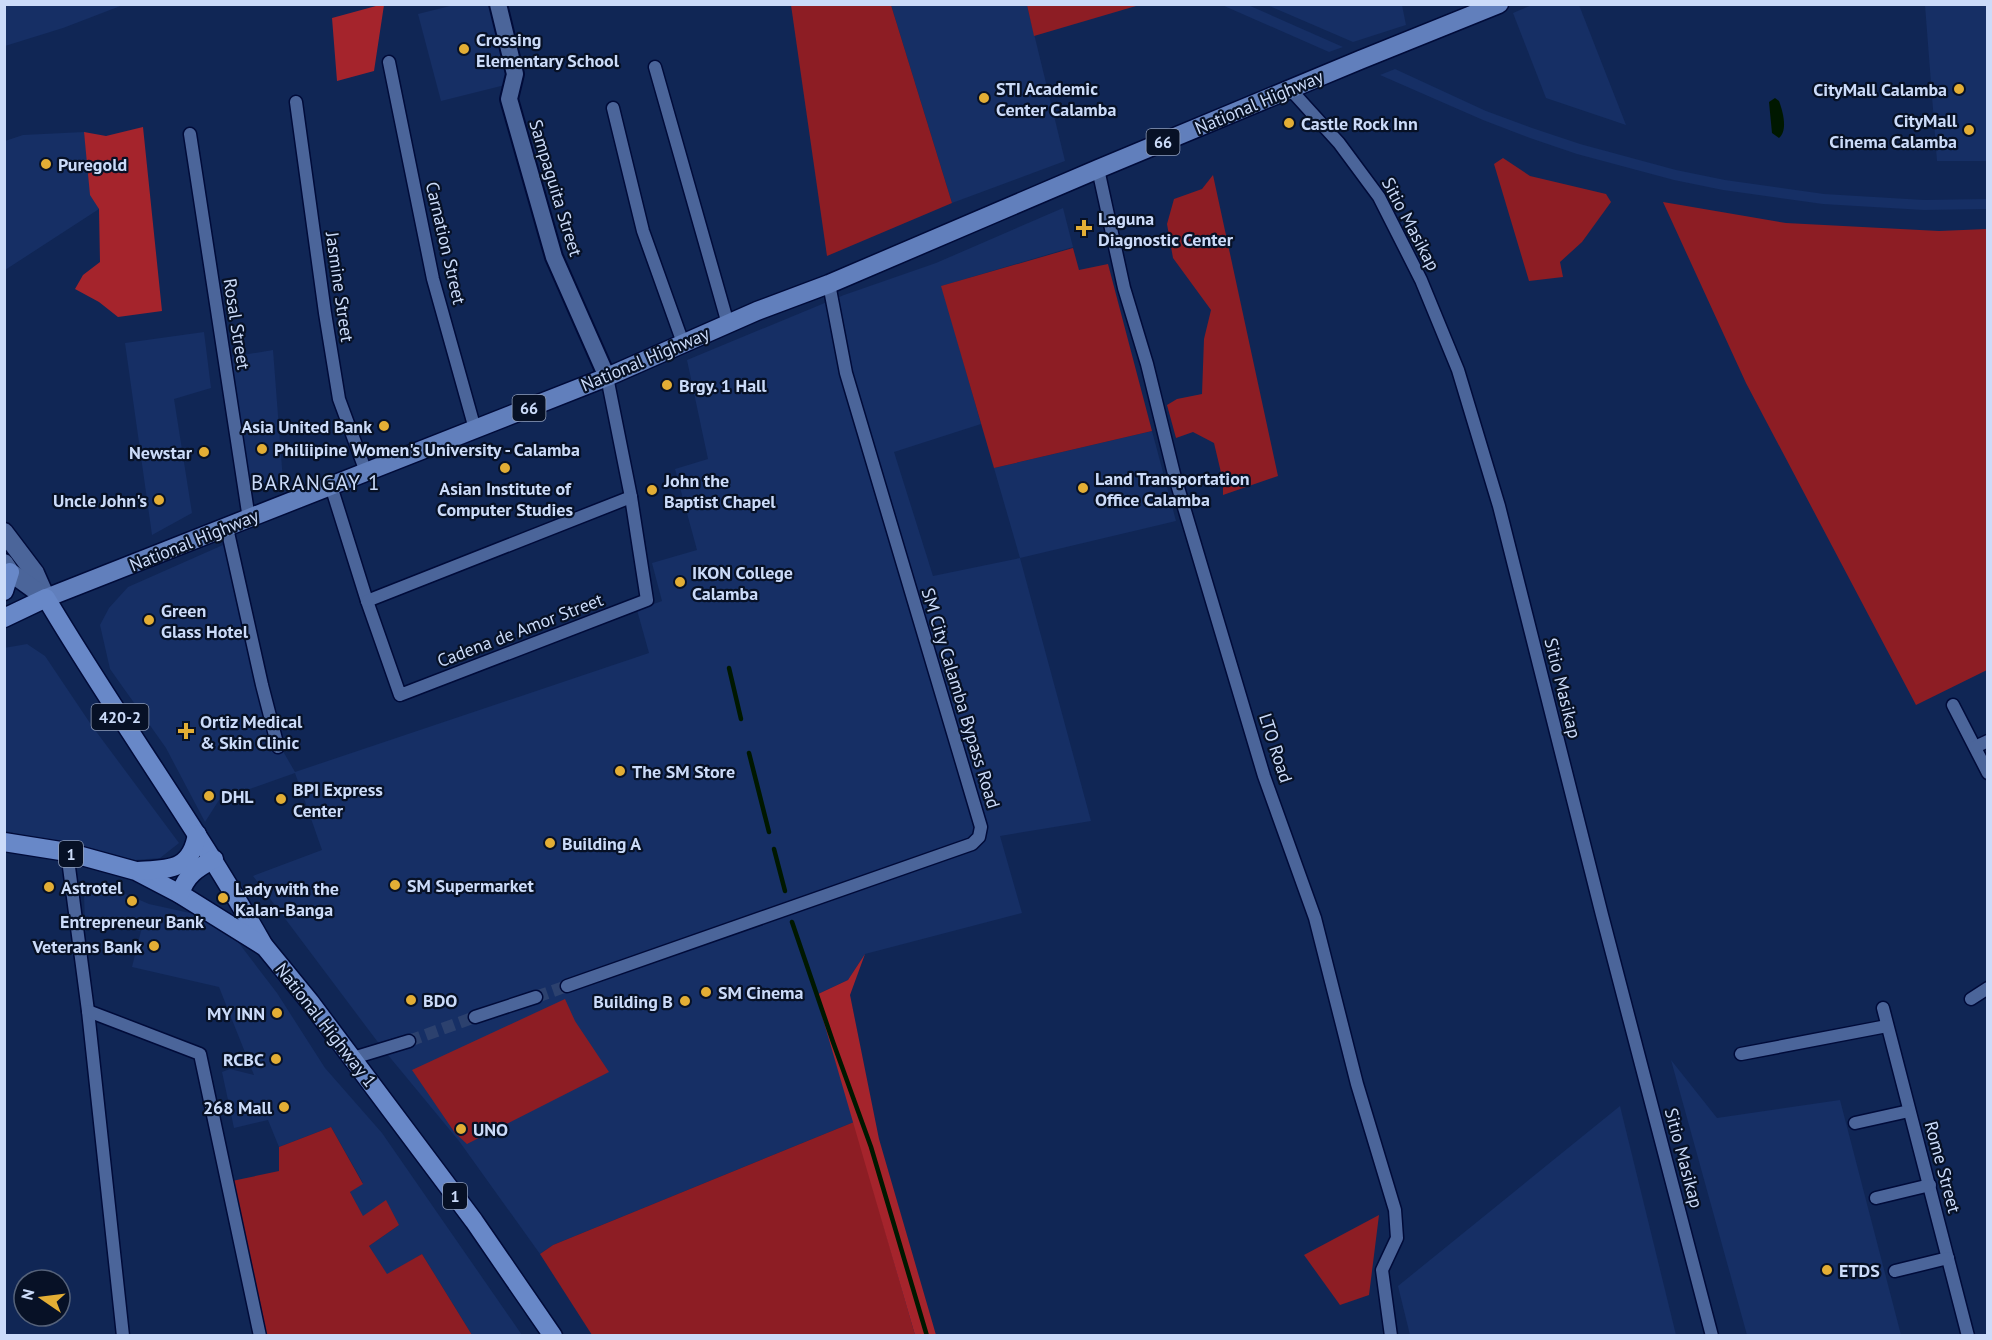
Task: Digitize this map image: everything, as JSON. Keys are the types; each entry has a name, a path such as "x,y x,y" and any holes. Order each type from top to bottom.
{"highway":[{"path":"4,591 7,567"},
{"path":"4,618 46,598"},
{"name":"420-2","path":"46,598 80,655 214,859 265,947"},
{"name":"1","path":"136,871 170,869 181,864 190,856 197,834"},
{"name":"National Highway 1","path":"4,842 66,852 136,871 180,894 265,947 353,1058 474,1221 553,1335"},
{"path":"180,894 183,882 190,873 214,859"}],"main road":[{"name":"National Highway","path":"46,598 607,377 1098,169 1499,4"},
{"name":"420-2","path":"4,531 35,573 46,598"},
{"name":"420-2","path":"7,567 46,598"}],"street":[{"name":"Sampaguita Street","path":"498,4 515,74 509,99 551,246 607,377"},
{"name":"Carnation Street","path":"389,62 434,279 475,429"},
{"path":"655,67 728,324"},
{"name":"Sitio Masikap","path":"1290,89 1340,143 1379,196 1421,280 1458,369 1499,506 1602,915 1712,1335"},
{"name":"Jasmine Street","path":"296,102 324,313 339,399 366,472"},
{"path":"613,108 643,231 683,344"},
{"name":"Rosal Street","path":"190,134 249,519"},
{"name":"LTO Road","path":"1098,169 1124,288 1147,364 1174,474 1264,776 1315,918 1357,1084 1395,1210 1397,1238 1382,1270 1391,1335"},
{"name":"SM City Calamba Bypass Road","path":"567,986 972,844 979,837 981,827 846,373 829,284"},
{"name":"Cadena de Amor Street","path":"331,486 367,601 400,695 647,600 631,497 607,377"},
{"path":"367,601 631,497"},
{"path":"227,528 278,747"},
{"path":"1953,705 1988,773"},
{"path":"1975,747 1988,741"},
{"path":"66,852 87,1011 123,1335"},
{"path":"1971,999 1988,988"},
{"path":"475,1017 536,996"},
{"name":"Rome Street","path":"1883,1008 1968,1335"},
{"path":"87,1011 200,1054 260,1335"},
{"path":"1741,1054 1887,1026"},
{"path":"353,1058 409,1041"},
{"path":"1855,1123 1909,1111"},
{"path":"1876,1198 1930,1185"},
{"path":"1895,1271 1948,1258"}],"shaded area":[{"path":"1133,4 1136,6 1034,36 1027,5"},
{"path":"4,5 123,5 63,28 5,46"},
{"path":"376,5 384,5 374,71 337,81 332,18"},
{"name":"Crossing Elementary School","path":"454,5 489,5 509,84 441,101 418,14"},
{"path":"791,5 891,5 952,203 827,256"},
{"name":"STI Academic Center Calamba","path":"891,5 1027,5 1065,161 952,203"},
{"path":"1222,5 1248,5 1343,47 1329,52"},
{"path":"1267,5 1402,5 1406,25 1353,42"},
{"path":"1532,5 1579,5 1626,125 1546,98 1513,13"},
{"name":"CityMall Calamba","path":"1925,5 1987,5 1987,161 1937,161"},
{"path":"1395,69 1486,111 1532,128 1580,144 1676,170 1725,180 1824,194 1924,200 1987,199 1987,209 1924,210 1823,204 1723,190 1674,180 1577,154 1530,138 1380,75"},
{"path":"1775,98 1779,101 1784,121 1782,135 1779,138 1772,133 1769,102"},
{"path":"143,127 162,311 118,317 99,302 75,289 83,275 100,262 99,209 90,195 84,132 106,136"},
{"name":"Puregold","path":"84,132 91,187 99,209 5,270 5,141 23,135"},
{"path":"1503,158 1530,176 1606,194 1611,202 1582,242 1560,262 1563,277 1529,281 1494,164"},
{"path":"1213,175 1278,476 1223,495 1223,481 1214,443 1193,432 1176,438 1167,405 1177,399 1202,394 1204,339 1211,310 1173,258 1167,224 1174,199 1202,189"},
{"path":"1663,202 1786,223 1939,231 1987,229 1987,670 1916,705 1746,383"},
{"path":"1063,208 1073,247 942,286 981,424 894,452 933,576 1020,558 1091,821 1000,836 1022,913 865,954 848,980 816,995 854,1122 553,1245 540,1254 459,1141 383,1049 253,876 322,850 295,773 219,800 205,822 166,748 110,669 100,625 109,608 128,587 232,541 280,746 295,772 649,653 637,610 662,601 652,563 697,550 675,469 708,459 687,360 844,295 936,263"},
{"path":"1073,248 1079,270 1108,264 1152,431 994,468 941,286"},
{"path":"204,332 211,388 174,399 192,513 152,535 125,343"},
{"name":"Philiipine Women's University - Calamba","path":"273,350 283,481 248,485 231,357"},
{"name":"Land Transportation Office Calamba","path":"1152,431 1176,521 1020,558 994,468"},
{"path":"27,644 45,656 92,726 179,843 160,858 135,860 5,831 4,648"},
{"path":"100,883 149,904 199,915 238,942 277,993 325,1068 382,1133 522,1335 472,1335 422,1254 387,1275 369,1246 399,1225 363,1217 350,1192 363,1183 331,1127 279,1147 268,1120 234,1128 222,1072 230,1069 254,1075 219,987 132,967 141,931 112,924 85,925 84,894"},
{"path":"865,954 850,995 879,1139 936,1335 915,1335 816,995 848,980"},
{"path":"565,999 575,1021 609,1072 467,1144 455,1133 412,1070"},
{"path":"1671,1060 1717,1118 1840,1100 1901,1335 1747,1335"},
{"path":"1620,1106 1676,1335 1410,1335 1398,1286"},
{"path":"854,1122 915,1335 592,1335 540,1254 553,1245"},
{"path":"331,1127 363,1184 350,1192 363,1216 386,1200 399,1225 369,1246 387,1274 422,1254 472,1335 265,1335 232,1181 279,1171 279,1147"},
{"path":"1379,1215 1369,1295 1340,1305 1304,1255"}],"waterway":[{"path":"729,668 741,719"},
{"path":"749,753 769,832"},
{"path":"774,849 785,891"},
{"path":"792,922 871,1147 927,1336"}],"tunnel":[{"path":"536,997 567,986"},
{"path":"409,1041 475,1017"}],"place":[{"name":"Crossing Elementary School","path":"464,49"},
{"name":"CityMall Calamba","path":"1959,89"},
{"name":"STI Academic Center Calamba","path":"984,98"},
{"name":"Castle Rock Inn","path":"1289,123"},
{"name":"CityMall Cinema Calamba","path":"1969,130"},
{"name":"Puregold","path":"46,164"},
{"name":"Laguna Diagnostic Center","path":"1084,228"},
{"name":"Brgy. 1 Hall","path":"667,385"},
{"name":"Asia United Bank","path":"384,426"},
{"name":"Philiipine Women's University - Calamba","path":"262,449"},
{"name":"Newstar","path":"204,452"},
{"name":"Asian Institute of Computer Studies","path":"505,468"},
{"name":"Land Transportation Office Calamba","path":"1083,488"},
{"name":"John the Baptist Chapel","path":"652,490"},
{"name":"Uncle John's","path":"159,500"},
{"name":"IKON College Calamba","path":"680,582"},
{"name":"Green Glass Hotel","path":"149,620"},
{"name":"Ortiz Medical & Skin Clinic","path":"186,731"},
{"name":"The SM Store","path":"620,771"},
{"name":"DHL","path":"209,796"},
{"name":"BPI Express Center","path":"281,799"},
{"name":"Building A","path":"550,843"},
{"name":"SM Supermarket","path":"395,885"},
{"name":"Astrotel","path":"49,887"},
{"name":"Lady with the Kalan-Banga","path":"223,898"},
{"name":"Entrepreneur Bank","path":"132,901"},
{"name":"Veterans Bank","path":"154,946"},
{"name":"SM Cinema","path":"706,992"},
{"name":"BDO","path":"411,1000"},
{"name":"Building B","path":"685,1001"},
{"name":"MY INN","path":"277,1013"},
{"name":"RCBC","path":"276,1059"},
{"name":"268 Mall","path":"284,1107"},
{"name":"UNO","path":"461,1129"},
{"name":"ETDS","path":"1827,1270"}],"district":[{"name":"BARANGAY 1","path":"316,482"}]}
